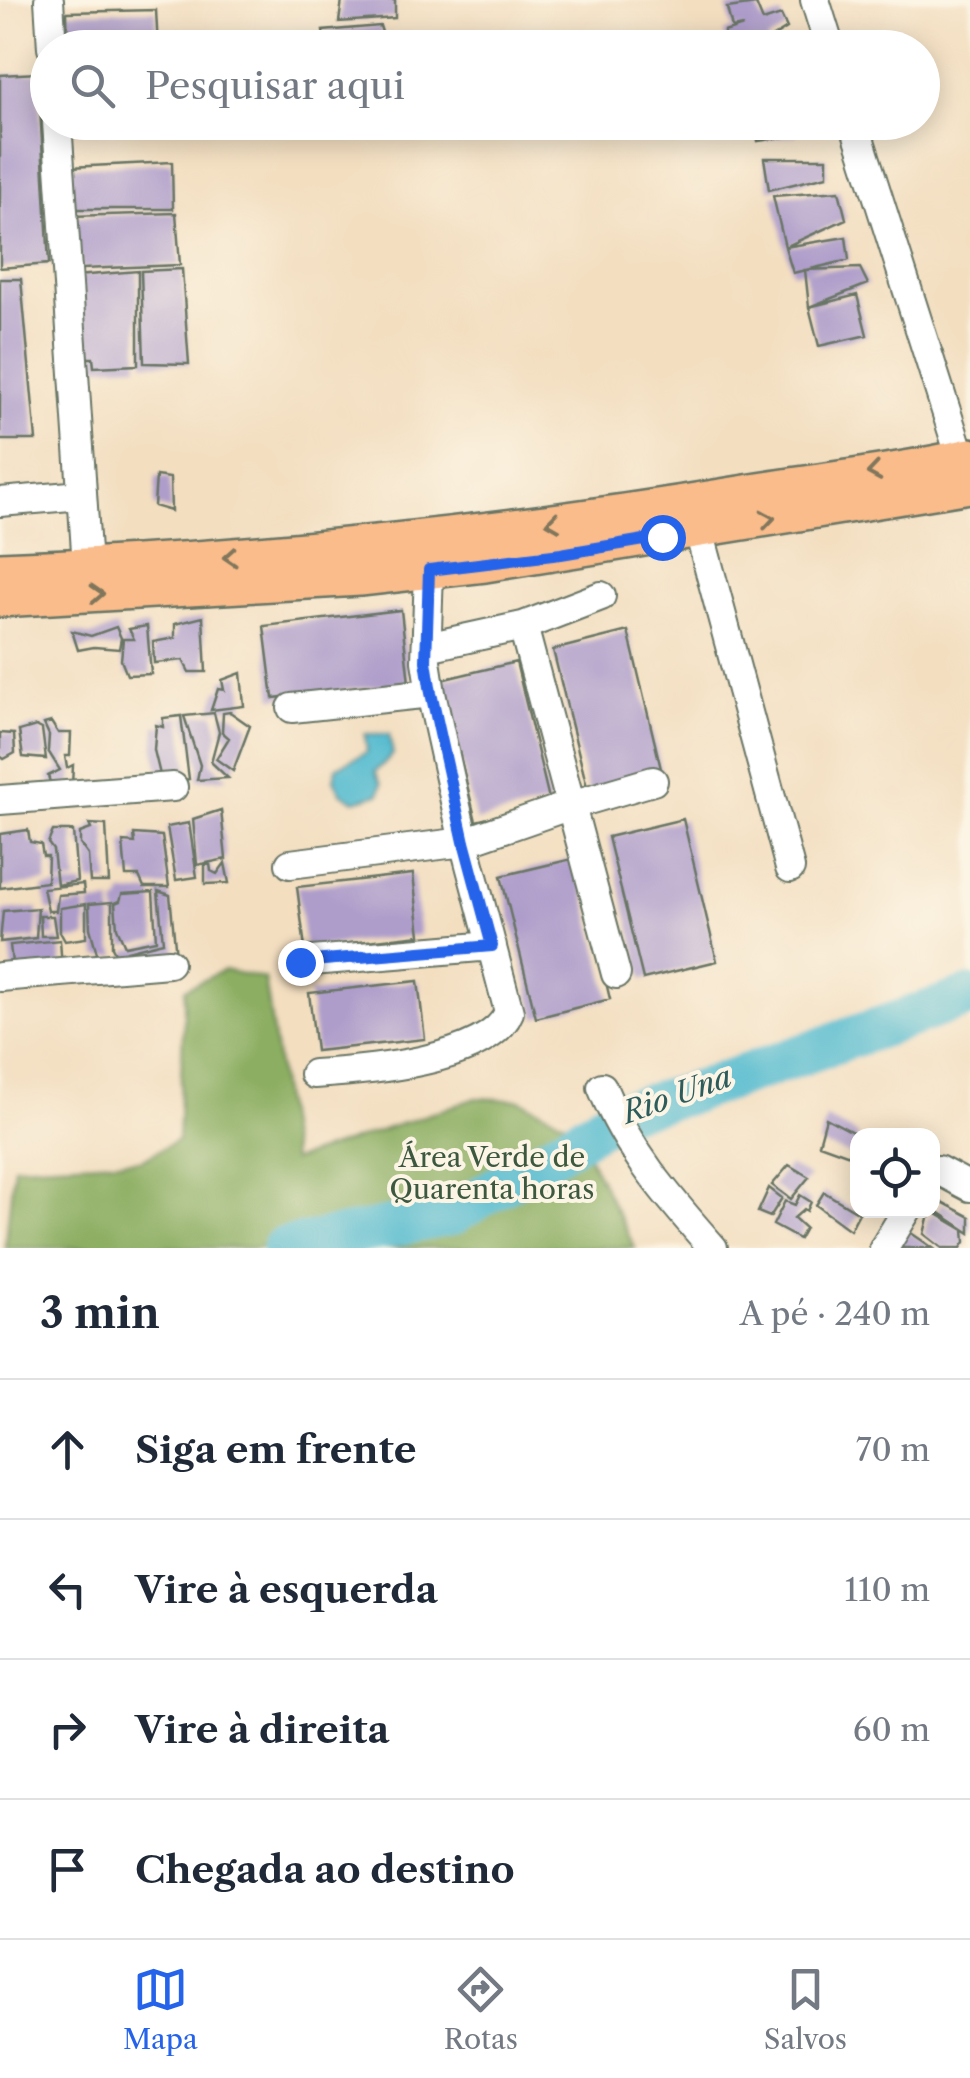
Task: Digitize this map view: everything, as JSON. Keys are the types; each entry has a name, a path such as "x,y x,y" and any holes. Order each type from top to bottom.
{"main road":[{"path":"0,600 360,578 561,554 699,530 967,466"},
{"path":"0,570 280,554 494,530 967,466"}],"street":[{"path":"49,0 51,30"},
{"path":"815,0 824,30"},
{"path":"58,140 87,566"},
{"path":"860,140 967,466"},
{"path":"0,502 82,495"},
{"path":"699,530 790,868"},
{"path":"314,1074 376,1070 434,1057 497,1031 509,1012 464,842 431,693 427,647 429,570"},
{"path":"427,647 522,626 601,596"},
{"path":"522,626 616,974"},
{"path":"292,708 431,693"},
{"path":"290,864 464,842 653,781"},
{"path":"0,800 172,787"},
{"path":"300,962 492,946"},
{"path":"0,977 169,963"},
{"path":"611,1109 659,1188 713,1248"},
{"path":"940,1171 970,1187"},
{"path":"884,1248 902,1218"}],"green space":[{"name":"Área Verde de Quarenta horas","path":"224,970 265,979 292,1161 476,1098 520,1100 573,1126 635,1248 5,1248 14,1166 141,1160 178,1140 185,989"}],"water":[{"path":"365,734 389,734 393,754 375,772 381,784 379,794 355,801 340,792 334,779 337,767 367,752"}],"building":[{"path":"342,0 395,0 395,18 339,22"},
{"path":"756,4 763,21 781,15 787,28 730,30 743,26 732,28 727,8"},
{"path":"156,10 157,30 68,30 67,12"},
{"path":"380,26 381,30 334,30"},
{"path":"30,73 30,140 42,140 49,264 0,268 0,75"},
{"path":"764,158 827,158 827,176 769,190"},
{"path":"172,162 173,209 69,209 70,167"},
{"path":"839,191 846,219 785,247 773,196"},
{"path":"176,213 180,265 82,269 70,216"},
{"path":"846,237 849,260 793,273 785,247"},
{"path":"860,268 868,284 809,307 805,270"},
{"path":"182,269 189,364 144,363 141,271"},
{"path":"138,271 138,365 94,367 93,358 81,358 76,276"},
{"path":"0,279 21,279 36,440 0,440"},
{"path":"857,295 867,335 819,346 809,307"},
{"path":"156,476 170,478 171,511 154,506"},
{"path":"401,610 409,683 273,698 264,626"},
{"path":"203,617 206,672 189,672 183,660 154,663 153,642 175,638 175,624"},
{"path":"147,626 151,674 127,675 121,660 123,639 134,639 129,629"},
{"path":"116,627 121,638 119,649 78,650 72,631 91,636"},
{"path":"628,631 662,773 588,791 553,650"},
{"path":"516,662 550,803 476,821 441,680"},
{"path":"241,673 244,706 211,710 218,689 224,690 222,680"},
{"path":"230,712 250,726 233,771 216,759 229,738 222,732 223,713"},
{"path":"214,713 219,732 211,762 228,778 197,780 200,765 184,716"},
{"path":"181,716 189,779 176,782 161,779 154,750 156,725 163,727 163,718"},
{"path":"51,722 58,733 71,733 70,756 65,756 67,768 73,765 72,786 51,785 48,776 60,770 48,751 49,735 44,724"},
{"path":"36,726 42,729 46,759 23,757 19,731"},
{"path":"0,733 14,734 15,753 4,759 0,756"},
{"path":"221,810 226,859 197,865 193,819"},
{"path":"683,819 717,961 643,979 608,837"},
{"path":"189,823 197,877 176,880 167,827"},
{"path":"89,824 106,825 109,882 90,882 88,855 80,844 80,833 91,829"},
{"path":"28,830 30,842 41,844 43,856 48,856 47,882 0,888 0,834"},
{"path":"53,831 73,831 77,881 57,885 53,850 48,843"},
{"path":"134,834 162,836 169,887 144,887 139,876 126,876 123,842 135,843"},
{"path":"576,858 610,999 536,1018 501,876"},
{"path":"225,863 229,883 205,884 205,865 210,864 211,871 217,874"},
{"path":"413,874 420,935 305,948 297,887"},
{"path":"83,884 84,893 58,895 56,911 48,911 43,888"},
{"path":"158,891 170,895 176,956 126,961 127,951 163,942"},
{"path":"153,892 156,940 125,946 117,928 115,903 122,894"},
{"path":"112,902 112,947 117,956 98,957 90,928 89,904"},
{"path":"86,904 86,938 65,941 60,932 60,908"},
{"path":"38,908 36,938 0,942 3,911"},
{"path":"40,916 53,916 56,936 41,936"},
{"path":"60,940 62,968 13,972 10,945"},
{"path":"418,981 425,1039 316,1051 309,993"},
{"path":"826,1118 850,1131 850,1155 819,1144"},
{"path":"789,1165 809,1177 791,1199 772,1185"},
{"path":"769,1188 782,1198 770,1217 758,1212"},
{"path":"824,1192 850,1208 850,1218 856,1218 850,1230 816,1205"},
{"path":"800,1195 811,1202 807,1211 804,1209 794,1218 805,1228 799,1239 773,1225 785,1201 795,1205"},
{"path":"942,1202 970,1217 970,1233 940,1213"},
{"path":"940,1216 964,1230 965,1242 961,1248 942,1248 924,1234 928,1218"},
{"path":"908,1231 933,1248 896,1248"}],"waterway":[{"name":"Rio Una","path":"283,1248 451,1215 623,1111 689,1094 970,996"}],"route":[{"path":"300,962 492,946 431,693 426,661 429,570 662,537"}]}
